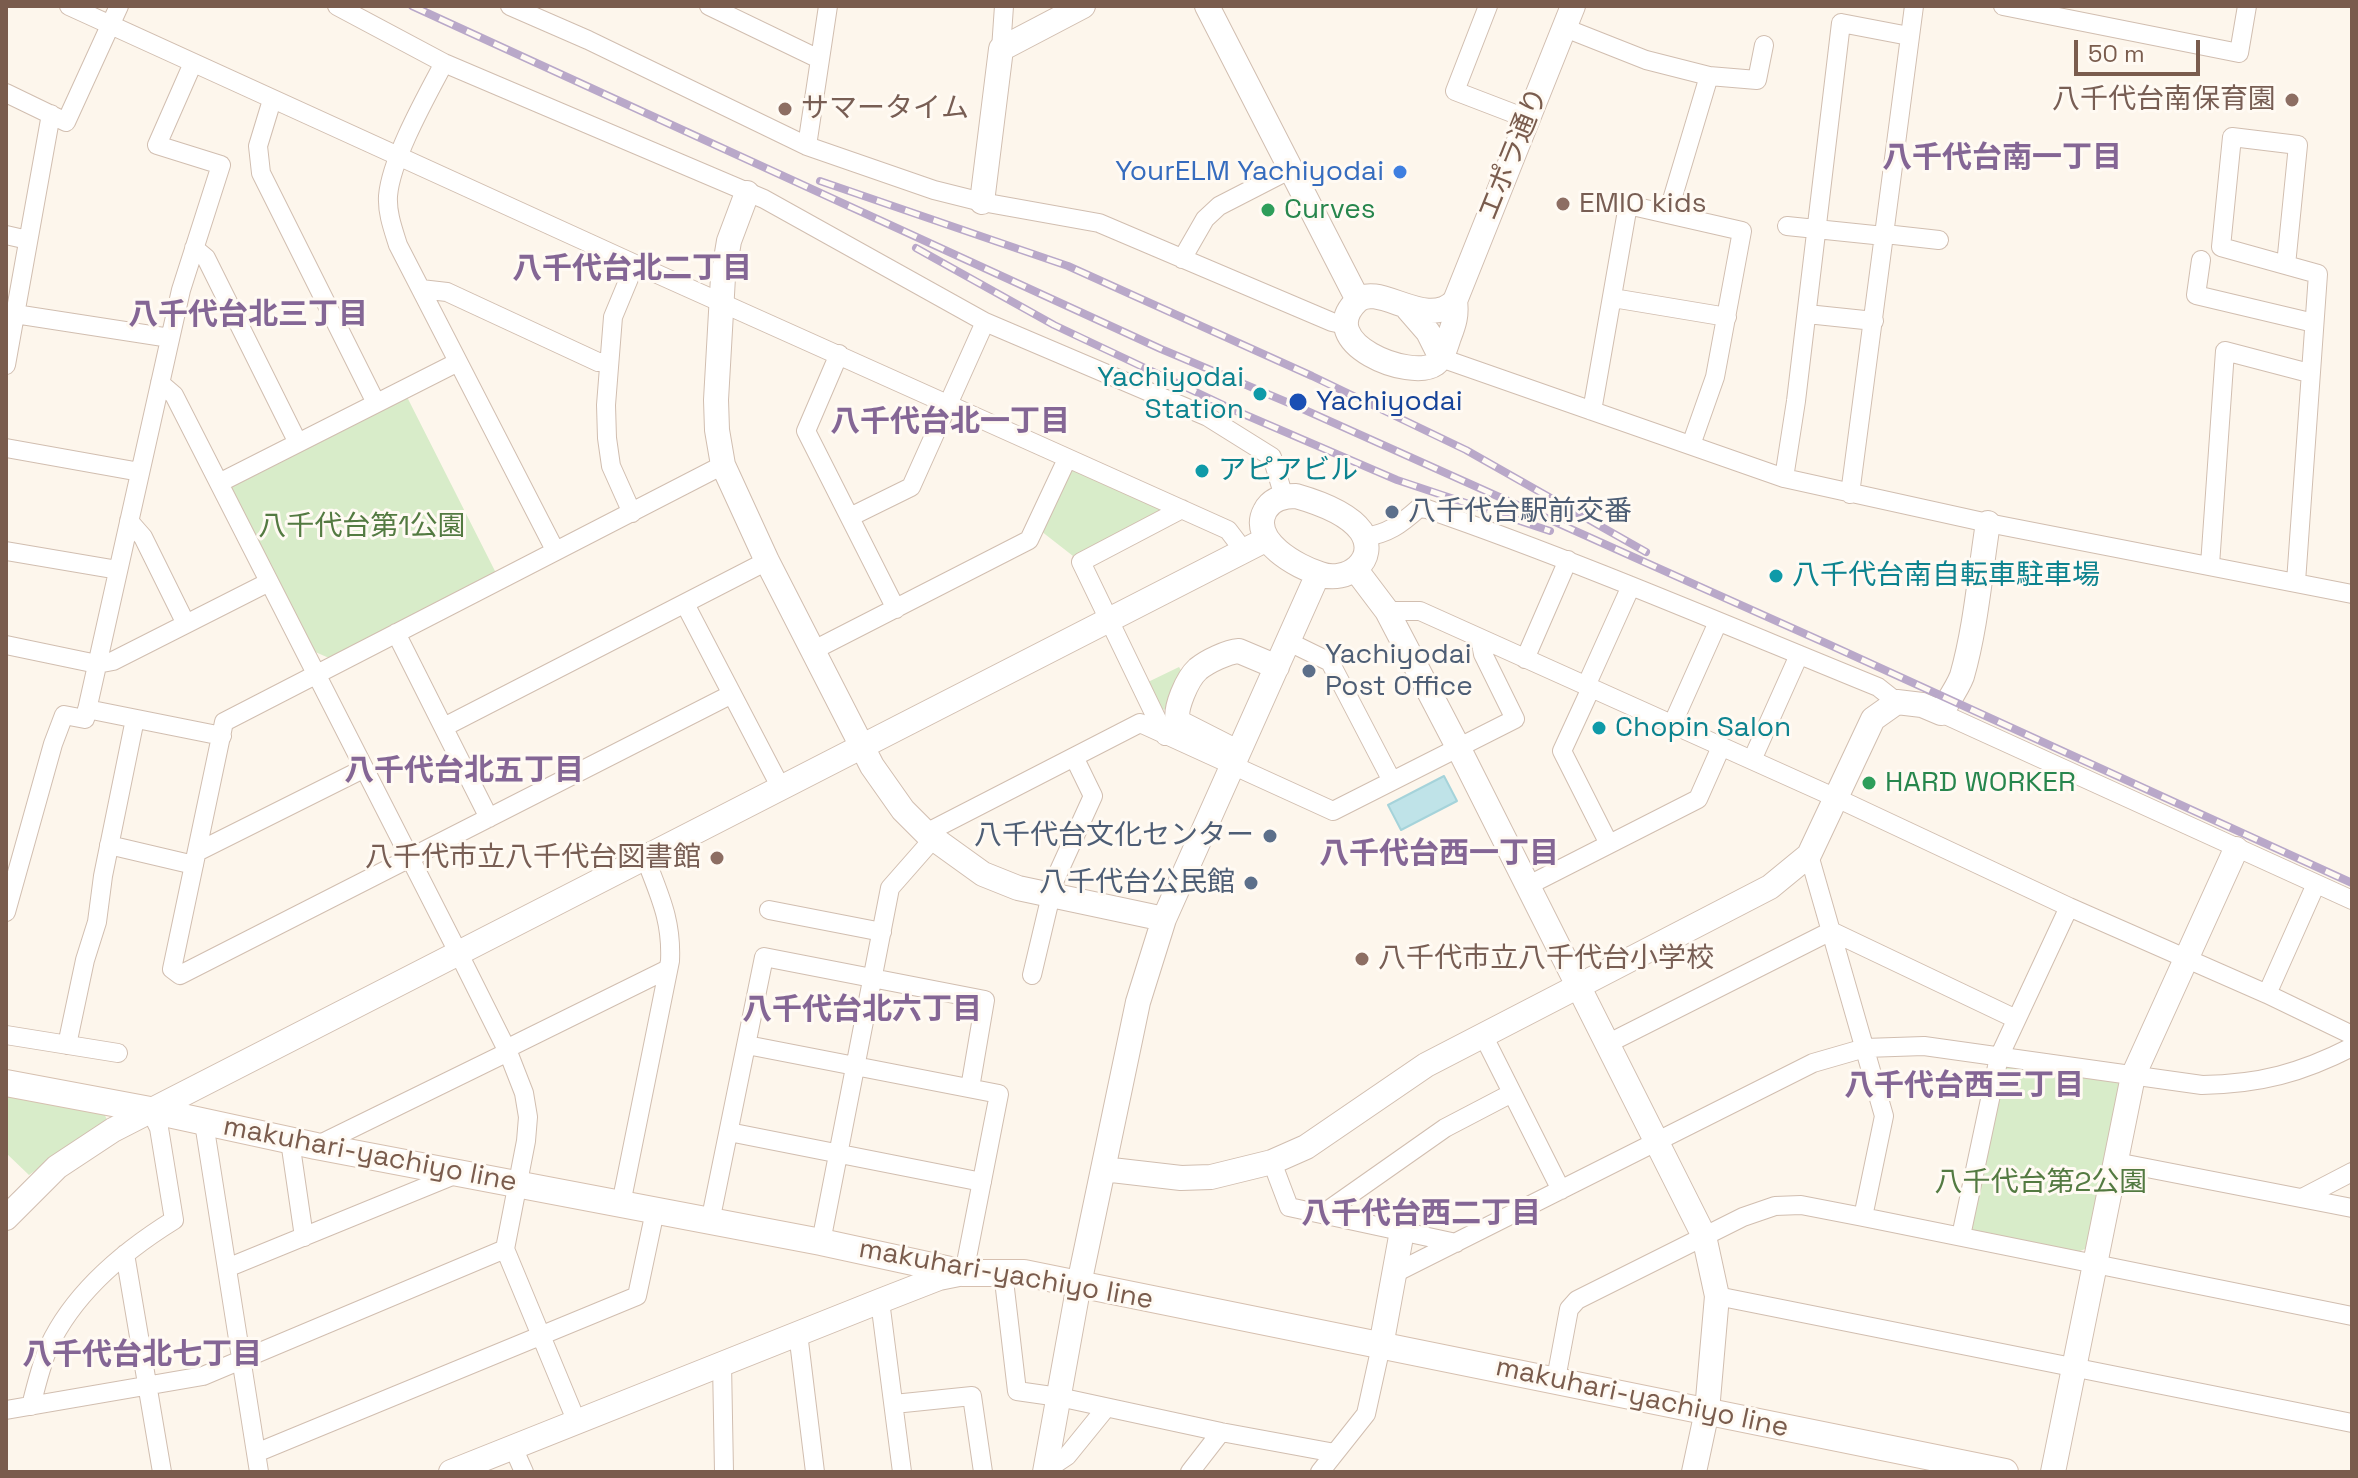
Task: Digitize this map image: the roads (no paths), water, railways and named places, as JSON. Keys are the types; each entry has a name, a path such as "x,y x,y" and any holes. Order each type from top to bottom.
{"main road":[{"name":"makuhari-yachiyo line","path":"6,1083 290,1141 821,1242 964,1273 1024,1273 2005,1472"}],"street":[{"path":"69,6 1228,530 1244,551"},
{"path":"6,93 66,122 119,6"},
{"path":"337,6 444,63 764,199 985,322 1208,417 1272,457 1284,497"},
{"path":"510,6 588,40 807,146 876,171 982,202 1099,223 1332,322 1346,325"},
{"path":"709,6 819,59"},
{"path":"807,146 828,6"},
{"path":"982,202 1004,6"},
{"path":"1001,49 1083,6"},
{"path":"1207,6 1358,300"},
{"path":"1488,6 1455,91 1528,119"},
{"path":"1850,494 1914,6"},
{"path":"2003,6 2061,12 2239,53 2247,6"},
{"path":"1569,17 1646,60 1709,76 1757,80 1764,45"},
{"name":"エポラ通り","path":"1441,358 1456,321 1455,301 1569,17"},
{"path":"1784,478 1807,314 1841,23 1909,36"},
{"path":"6,912 64,715 85,719 181,290 221,165 157,145 193,63"},
{"path":"444,63 400,156 388,195 390,222 398,245 555,550"},
{"path":"1668,213 1709,76"},
{"path":"272,100 258,146 261,173 376,403"},
{"path":"6,365 11,320 51,114"},
{"path":"2286,265 2298,145 2232,137 2221,247 2318,274 2296,582"},
{"path":"1182,259 1205,219 1219,206 1291,169"},
{"path":"747,193 729,241 721,302 716,400 723,465 767,561 861,746 884,786 903,810 929,836 983,874 1018,888 1164,919"},
{"path":"1592,411 1630,200 1742,231 1715,377 1691,445"},
{"path":"1787,226 1939,240"},
{"path":"6,235 28,240"},
{"path":"194,248 206,258 298,443"},
{"path":"2201,260 2196,295 2314,323"},
{"path":"632,513 611,466 607,438 613,317 635,264"},
{"path":"421,289 447,292 598,362 609,362"},
{"path":"1441,358 1421,369 1403,368 1358,347 1351,341 1346,325 1358,300 1370,295 1408,309 1441,310 1455,301"},
{"path":"1613,298 1727,317"},
{"path":"1408,309 1428,332 1441,358 1784,478 1988,523 2352,594"},
{"path":"1807,314 1874,321"},
{"path":"11,320 170,338"},
{"path":"850,517 911,487 985,322"},
{"path":"2210,565 2225,351 2309,373"},
{"path":"839,354 806,431 896,609"},
{"path":"219,483 458,362"},
{"path":"160,383 174,395 507,1050 524,1093 528,1117 505,1249 576,1420"},
{"path":"6,448 140,472"},
{"path":"812,651 1029,540 1067,459"},
{"path":"723,465 224,722 172,969 180,975 732,694"},
{"path":"1284,497 1306,499 1342,516 1359,529 1364,537 1365,557 1356,570 1335,577 1318,574 1279,552 1267,539 1262,517 1271,502 1284,497"},
{"path":"1364,537 1382,535 1398,527 1419,508 1568,560 1878,687 1897,702 1922,705 1941,713 2352,900"},
{"path":"1165,736 1081,562 1182,509"},
{"path":"129,521 143,537 186,624"},
{"path":"1941,713 1961,678 1988,523"},
{"path":"6,1218 57,1167 84,1147 150,1110 1267,539"},
{"path":"6,551 118,570"},
{"path":"1525,659 1568,560"},
{"path":"444,727 767,561"},
{"path":"1356,570 1387,611 1529,885 1704,1236 1717,1296 1707,1411 1694,1472"},
{"path":"1046,1471 1079,1284 1138,1002 1164,919 1318,574"},
{"path":"6,645 97,664 113,661 269,582"},
{"path":"1609,844 1562,751 1631,586"},
{"path":"685,604 781,788"},
{"path":"1387,611 1420,611 2352,1035"},
{"path":"1672,725 1718,622"},
{"path":"396,633 489,818"},
{"path":"1277,667 1239,651 1200,667 1193,674 1176,711 1178,722 1234,759 1333,811 1515,719 1483,654 1480,639"},
{"path":"1289,642 1330,662 1392,781"},
{"path":"1752,760 1799,655"},
{"path":"1103,1169 1181,1178 1211,1177 1272,1162 1306,1147 1426,1065 1770,887 1809,855 1873,719 1897,702"},
{"path":"87,709 222,736"},
{"path":"67,1045 85,960 97,922 135,719"},
{"path":"821,1242 890,888 929,836 1140,723 1165,736 1234,759"},
{"path":"1529,885 1698,799 1721,747"},
{"path":"1032,975 1050,895 1093,796 1074,757"},
{"path":"109,845 196,858 363,769"},
{"path":"2053,1472 2133,1076 2236,849"},
{"path":"1809,855 1884,1116 1863,1217"},
{"path":"621,1204 668,969 671,937 667,913 645,857"},
{"path":"2267,994 2316,884"},
{"path":"1961,1236 1999,1057 2069,907"},
{"path":"769,910 882,932"},
{"path":"1831,931 2016,1019"},
{"path":"1607,1044 1831,931"},
{"path":"710,1222 764,957 985,1000 970,1088"},
{"path":"316,1146 668,969"},
{"path":"6,1035 118,1053"},
{"path":"1483,1035 1561,1190"},
{"path":"451,1472 939,1278 964,1273 999,1094 747,1045"},
{"path":"1395,1273 1813,1063 1865,1048 1924,1046 2202,1085 2239,1084 2291,1074 2352,1047"},
{"path":"1324,1213 1445,1128 1512,1093"},
{"path":"31,1406 47,1354 65,1318 87,1290 138,1242 174,1220 159,1128 150,1110"},
{"path":"204,1123 259,1472"},
{"path":"729,1132 982,1182"},
{"path":"290,1141 304,1237"},
{"path":"1272,1162 1289,1207 1456,1243"},
{"path":"2116,1162 2352,1208"},
{"path":"2302,1198 2352,1172"},
{"path":"227,1268 461,1173"},
{"path":"1556,1379 1569,1309 1577,1300 1743,1217 1775,1206 1801,1205 2352,1316"},
{"path":"256,1453 637,1296 655,1211"},
{"path":"1003,1272 1017,1391 1221,1432 1328,1466 1366,1414 1402,1231"},
{"path":"6,1410 203,1376 505,1249"},
{"path":"125,1254 162,1472"},
{"path":"1717,1296 2352,1423"},
{"path":"880,1301 902,1472"},
{"path":"798,1333 815,1472"},
{"path":"722,1363 724,1472"},
{"path":"894,1404 972,1396 983,1472"},
{"path":"1046,1471 1067,1456 1106,1408"},
{"path":"1190,1472 1221,1432"},
{"path":"513,1447 524,1472"}],"water":[{"path":"1444,776 1457,801 1401,830 1388,805"}],"railway":[{"path":"412,6 1161,349 1296,406 1830,645 2352,883"},
{"path":"820,181 1068,266 1312,376 1466,450 1646,552"},
{"path":"916,248 1054,325 1234,410 1397,480 1550,531"}],"place":[{"name":"八千代台南保育園","path":"2292,100"},
{"name":"サマータイム","path":"785,109"},
{"name":"YourELM Yachiyodai","path":"1400,172"},
{"name":"EMIO kids","path":"1563,204"},
{"name":"Curves","path":"1268,210"},
{"name":"Yachiyodai Station","path":"1260,394"},
{"name":"Yachiyodai","path":"1298,402"},
{"name":"アピアビル","path":"1202,471"},
{"name":"八千代台駅前交番","path":"1392,512"},
{"name":"八千代台南自転車駐車場","path":"1776,576"},
{"name":"Yachiyodai Post Office","path":"1309,671"},
{"name":"Chopin Salon","path":"1599,728"},
{"name":"HARD WORKER","path":"1869,783"},
{"name":"八千代台文化センター","path":"1270,836"},
{"name":"八千代市立八千代台図書館","path":"717,858"},
{"name":"八千代台公民館","path":"1251,883"},
{"name":"八千代市立八千代台小学校","path":"1362,959"}],"district":[{"name":"八千代台南一丁目","path":"2002,159"},
{"name":"八千代台北二丁目","path":"632,270"},
{"name":"八千代台北三丁目","path":"248,316"},
{"name":"八千代台北一丁目","path":"950,423"},
{"name":"八千代台北五丁目","path":"464,772"},
{"name":"八千代台西一丁目","path":"1439,855"},
{"name":"八千代台北六丁目","path":"862,1011"},
{"name":"八千代台西三丁目","path":"1964,1087"},
{"name":"八千代台西二丁目","path":"1421,1215"},
{"name":"八千代台北七丁目","path":"142,1356"}],"park label":[{"name":"八千代台第1公園","path":"362,527"},
{"name":"八千代台第2公園","path":"2041,1183"}]}
